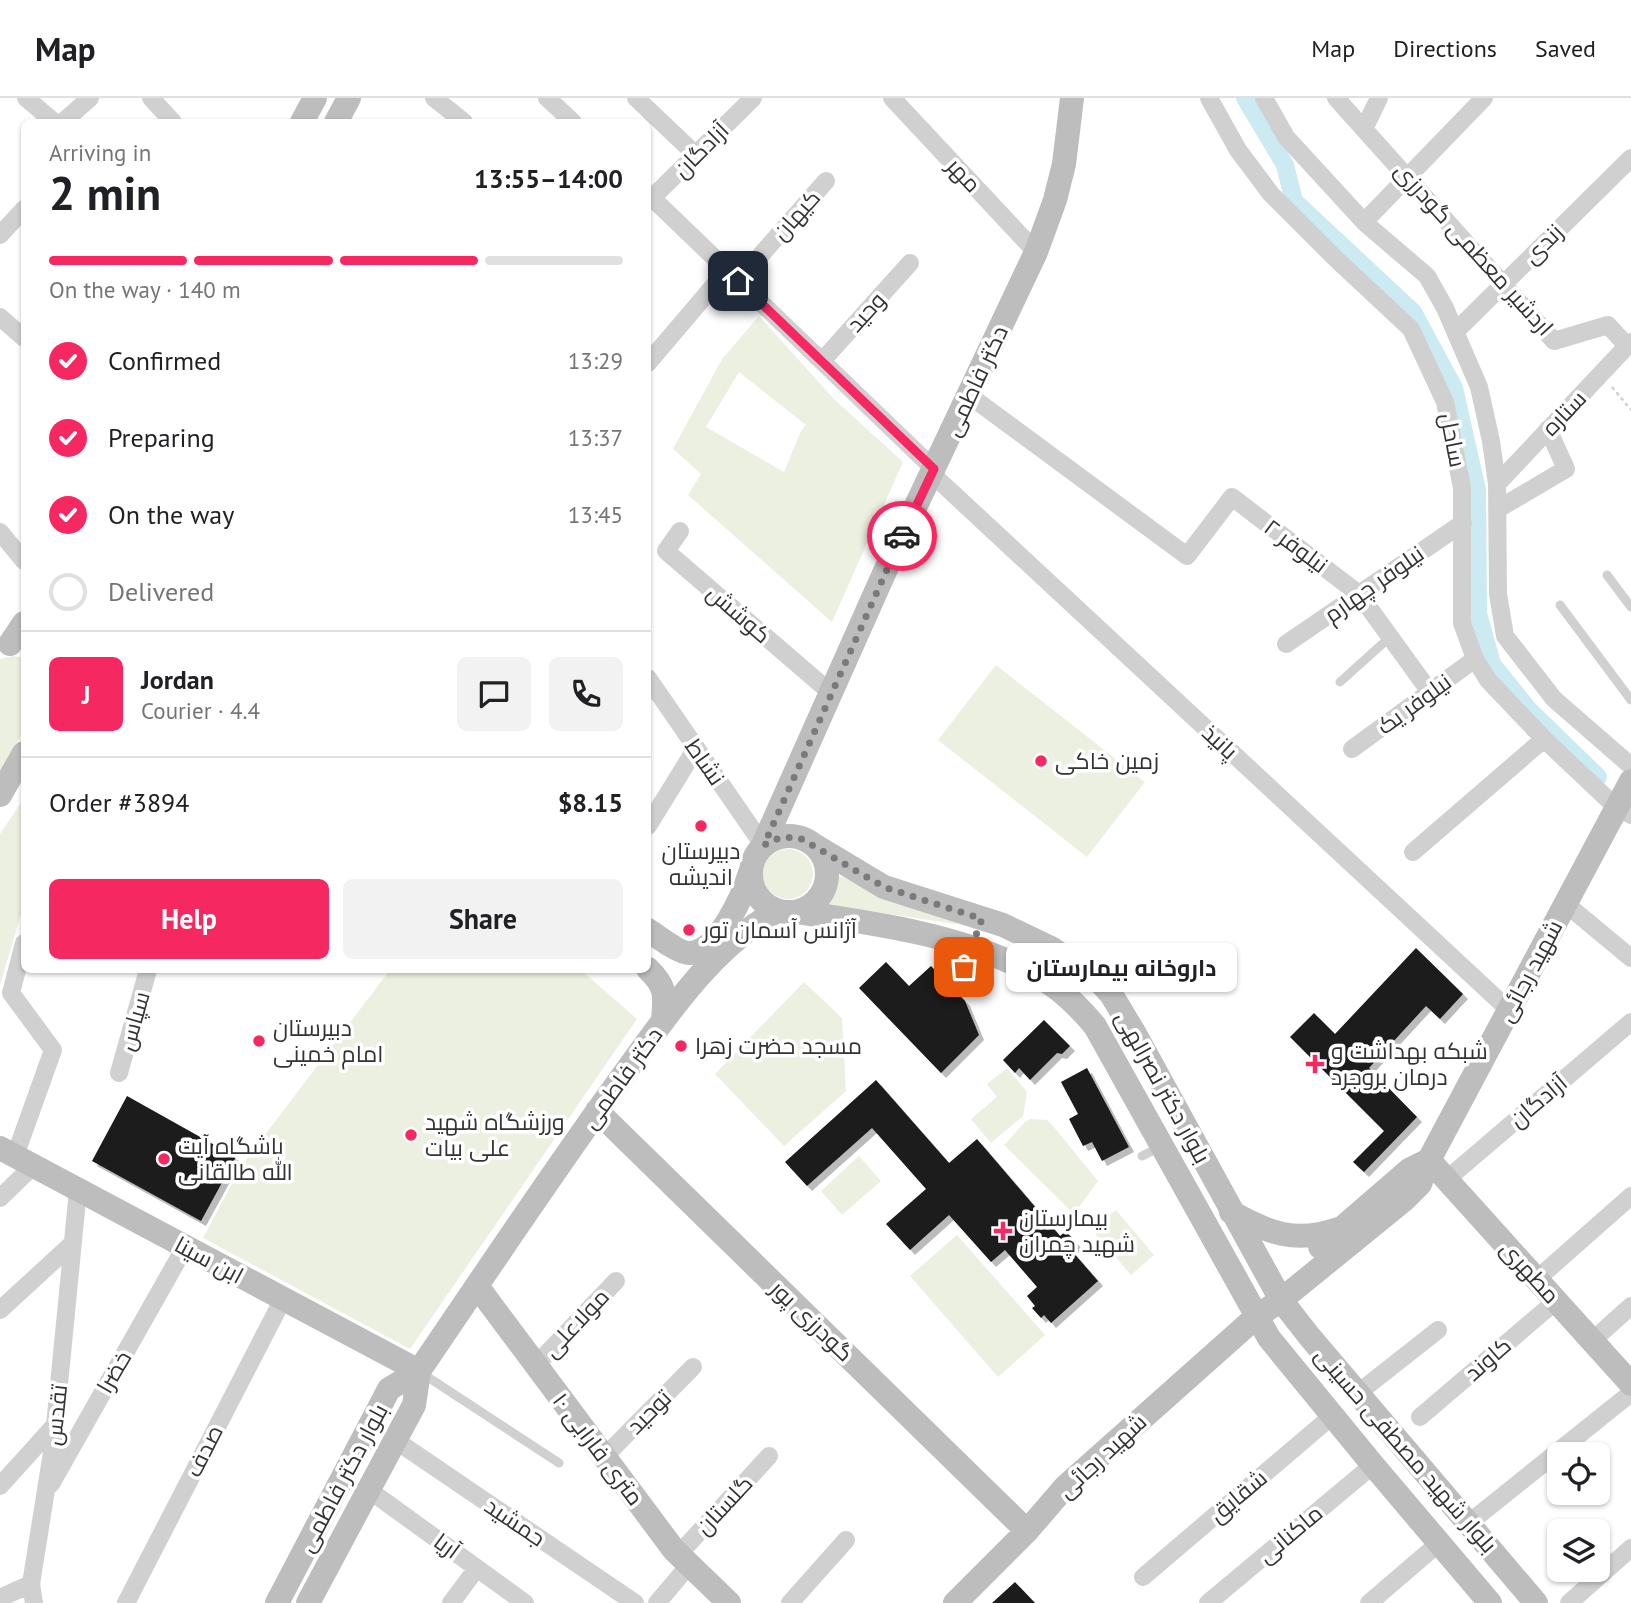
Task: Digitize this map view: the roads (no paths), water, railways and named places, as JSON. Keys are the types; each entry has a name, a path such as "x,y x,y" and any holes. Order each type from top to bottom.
{"street":[{"path":"26,98 50,119"},
{"path":"66,119 90,98"},
{"path":"151,98 170,119"},
{"path":"304,119 315,98"},
{"path":"338,119 349,98"},
{"path":"434,98 460,119"},
{"path":"547,98 570,119"},
{"path":"636,98 696,155"},
{"name":"دکتر فاطمی","path":"764,845 886,569 1037,252 1055,200 1072,98"},
{"name":"ساحل","path":"1209,98 1238,150 1271,194 1411,329 1445,402 1462,488 1462,623 1475,659 1488,680 1544,739 1624,811"},
{"name":"ساحل","path":"1264,98 1286,137 1364,222 1427,276 1456,331 1479,387 1491,441 1497,484 1498,594 1505,636 1554,699 1593,736 1631,766"},
{"name":"اردشیر معظمی گودرزی","path":"1336,98 1555,341 1608,325 1629,344"},
{"path":"1364,129 1380,98"},
{"path":"1364,222 1484,98"},
{"name":"آزادگان","path":"651,195 696,155 750,99"},
{"name":"مهر","path":"899,101 1037,252"},
{"name":"زندی","path":"1456,331 1631,158"},
{"name":"کیهان","path":"651,360 826,181"},
{"name":"پانیذ","path":"651,197 933,472 1509,1010"},
{"path":"0,235 21,212"},
{"name":"وحید","path":"822,361 910,263"},
{"path":"0,317 21,335"},
{"name":"ستاره","path":"1497,484 1629,344"},
{"name":"نیلوفر ۲","path":"970,396 1187,556 1232,497 1359,594 1430,692"},
{"path":"1497,509 1566,469 1548,429"},
{"name":"نیلوفر چهارم","path":"1286,645 1462,523"},
{"name":"کوشش","path":"680,531 666,551 831,694"},
{"path":"0,532 21,557"},
{"path":"11,645 21,628"},
{"name":"نیلوفر یک","path":"1352,749 1475,659"},
{"name":"نشاط","path":"651,682 764,845"},
{"path":"1413,852 1544,739"},
{"path":"651,821 696,748"},
{"path":"0,795 21,758"},
{"name":"شهید رجائی","path":"1277,1294 1404,1200 1420,1184 1429,1160 1566,904 1624,811 1631,781"},
{"path":"0,801 21,788"},
{"path":"651,932 680,950 690,953 696,951 716,936 733,915 743,896 754,858 764,845 781,837 790,836 809,842 822,856 827,876 821,895 806,908 787,911 760,901 750,873"},
{"name":"بلوار دکتر نصرالهی","path":"809,842 884,887 1003,925 1051,948 1099,981 1111,994 1199,1144 1231,1212 1277,1294"},
{"path":"1566,904 1631,958"},
{"name":"دکتر فاطمی","path":"419,1371 597,1111 663,1021 711,964 746,931 787,911"},
{"name":"بلوار دکتر نصرالهی","path":"787,911 877,923 968,958 1009,961 1045,980 1075,1004 1095,1026 1152,1151 1256,1317"},
{"path":"968,958 982,919"},
{"path":"0,1198 53,1050 11,993 21,955"},
{"name":"سپاس","path":"119,1073 147,973"},
{"path":"651,973 663,988 663,1021"},
{"name":"آزادگان","path":"1446,1180 1631,1022"},
{"name":"گودرزی پور","path":"597,1111 1027,1531"},
{"name":"ابن سینا","path":"16,1157 419,1371"},
{"name":"شهید رجائی","path":"955,1603 1027,1531 1065,1488 1256,1317 1345,1226 1409,1170 1429,1160"},
{"name":"مطهری","path":"1429,1160 1631,1384"},
{"name":"تقدس","path":"34,1603 31,1584 55,1425 78,1190"},
{"path":"1536,1279 1631,1196"},
{"path":"1231,1212 1266,1230 1293,1236 1316,1235 1345,1226"},
{"path":"0,1310 72,1244"},
{"name":"خضرا","path":"43,1497 186,1247"},
{"name":"مولاعلی","path":"536,1365 616,1281"},
{"name":"۱۰ متری فارابی","path":"477,1286 604,1457 684,1559 729,1603"},
{"name":"بلوار شهید مصطفی حسینی","path":"1277,1294 1357,1393 1536,1603"},
{"name":"صدف","path":"126,1603 283,1299"},
{"name":"کاوند","path":"1420,1417 1556,1301"},
{"path":"1592,1341 1631,1306"},
{"name":"بلوار شهید مصطفی حسینی","path":"1256,1317 1284,1357 1332,1416 1490,1603"},
{"path":"1357,1393 1438,1330"},
{"name":"توحید","path":"604,1457 693,1367"},
{"name":"بلوار دکتر فاطمی","path":"308,1603 414,1405 419,1371"},
{"name":"بلوار دکتر فاطمی","path":"277,1603 389,1389 419,1371"},
{"path":"1469,1523 1631,1393"},
{"name":"شقایق","path":"1143,1577 1332,1416"},
{"path":"0,1486 55,1425"},
{"path":"1373,1465 1397,1439"},
{"name":"جمشید","path":"395,1440 635,1603"},
{"name":"گلستان","path":"657,1603 684,1559 769,1456"},
{"name":"ماکنانی","path":"1208,1603 1373,1465"},
{"name":"آریا","path":"369,1490 525,1603"},
{"path":"790,1603 846,1540"},
{"path":"1369,1603 1439,1543"},
{"path":"1569,1603 1631,1548"},
{"path":"451,1603 477,1568"},
{"path":"0,1598 31,1584"}],"lane":[{"path":"1607,575 1631,607"},
{"path":"1560,605 1631,700"},
{"path":"1340,682 1390,637"},
{"path":"419,1371 559,1463"}],"waterway":[{"path":"1245,98 1285,165 1294,201 1413,312 1454,388 1477,490 1478,614 1492,664 1528,709 1598,777"}],"place":[{"name":"زمین خاکی","path":"1041,761"},
{"name":"دبیرستان اندیشه","path":"701,826"},
{"name":"آژانس آسمان تور","path":"689,930"},
{"name":"داروخانه بیمارستان","path":"964,967"},
{"name":"دبیرستان امام خمینی","path":"259,1041"},
{"name":"مسجد حضرت زهرا","path":"681,1046"},
{"name":"شبکه بهداشت و درمان بروجرد","path":"1315,1064"},
{"name":"ورزشگاه شهید علی بیات","path":"411,1135"},
{"name":"باشگاه آیت الله طالقانی","path":"164,1159"},
{"name":"بیمارستان شهید چمران","path":"1003,1231"}]}
